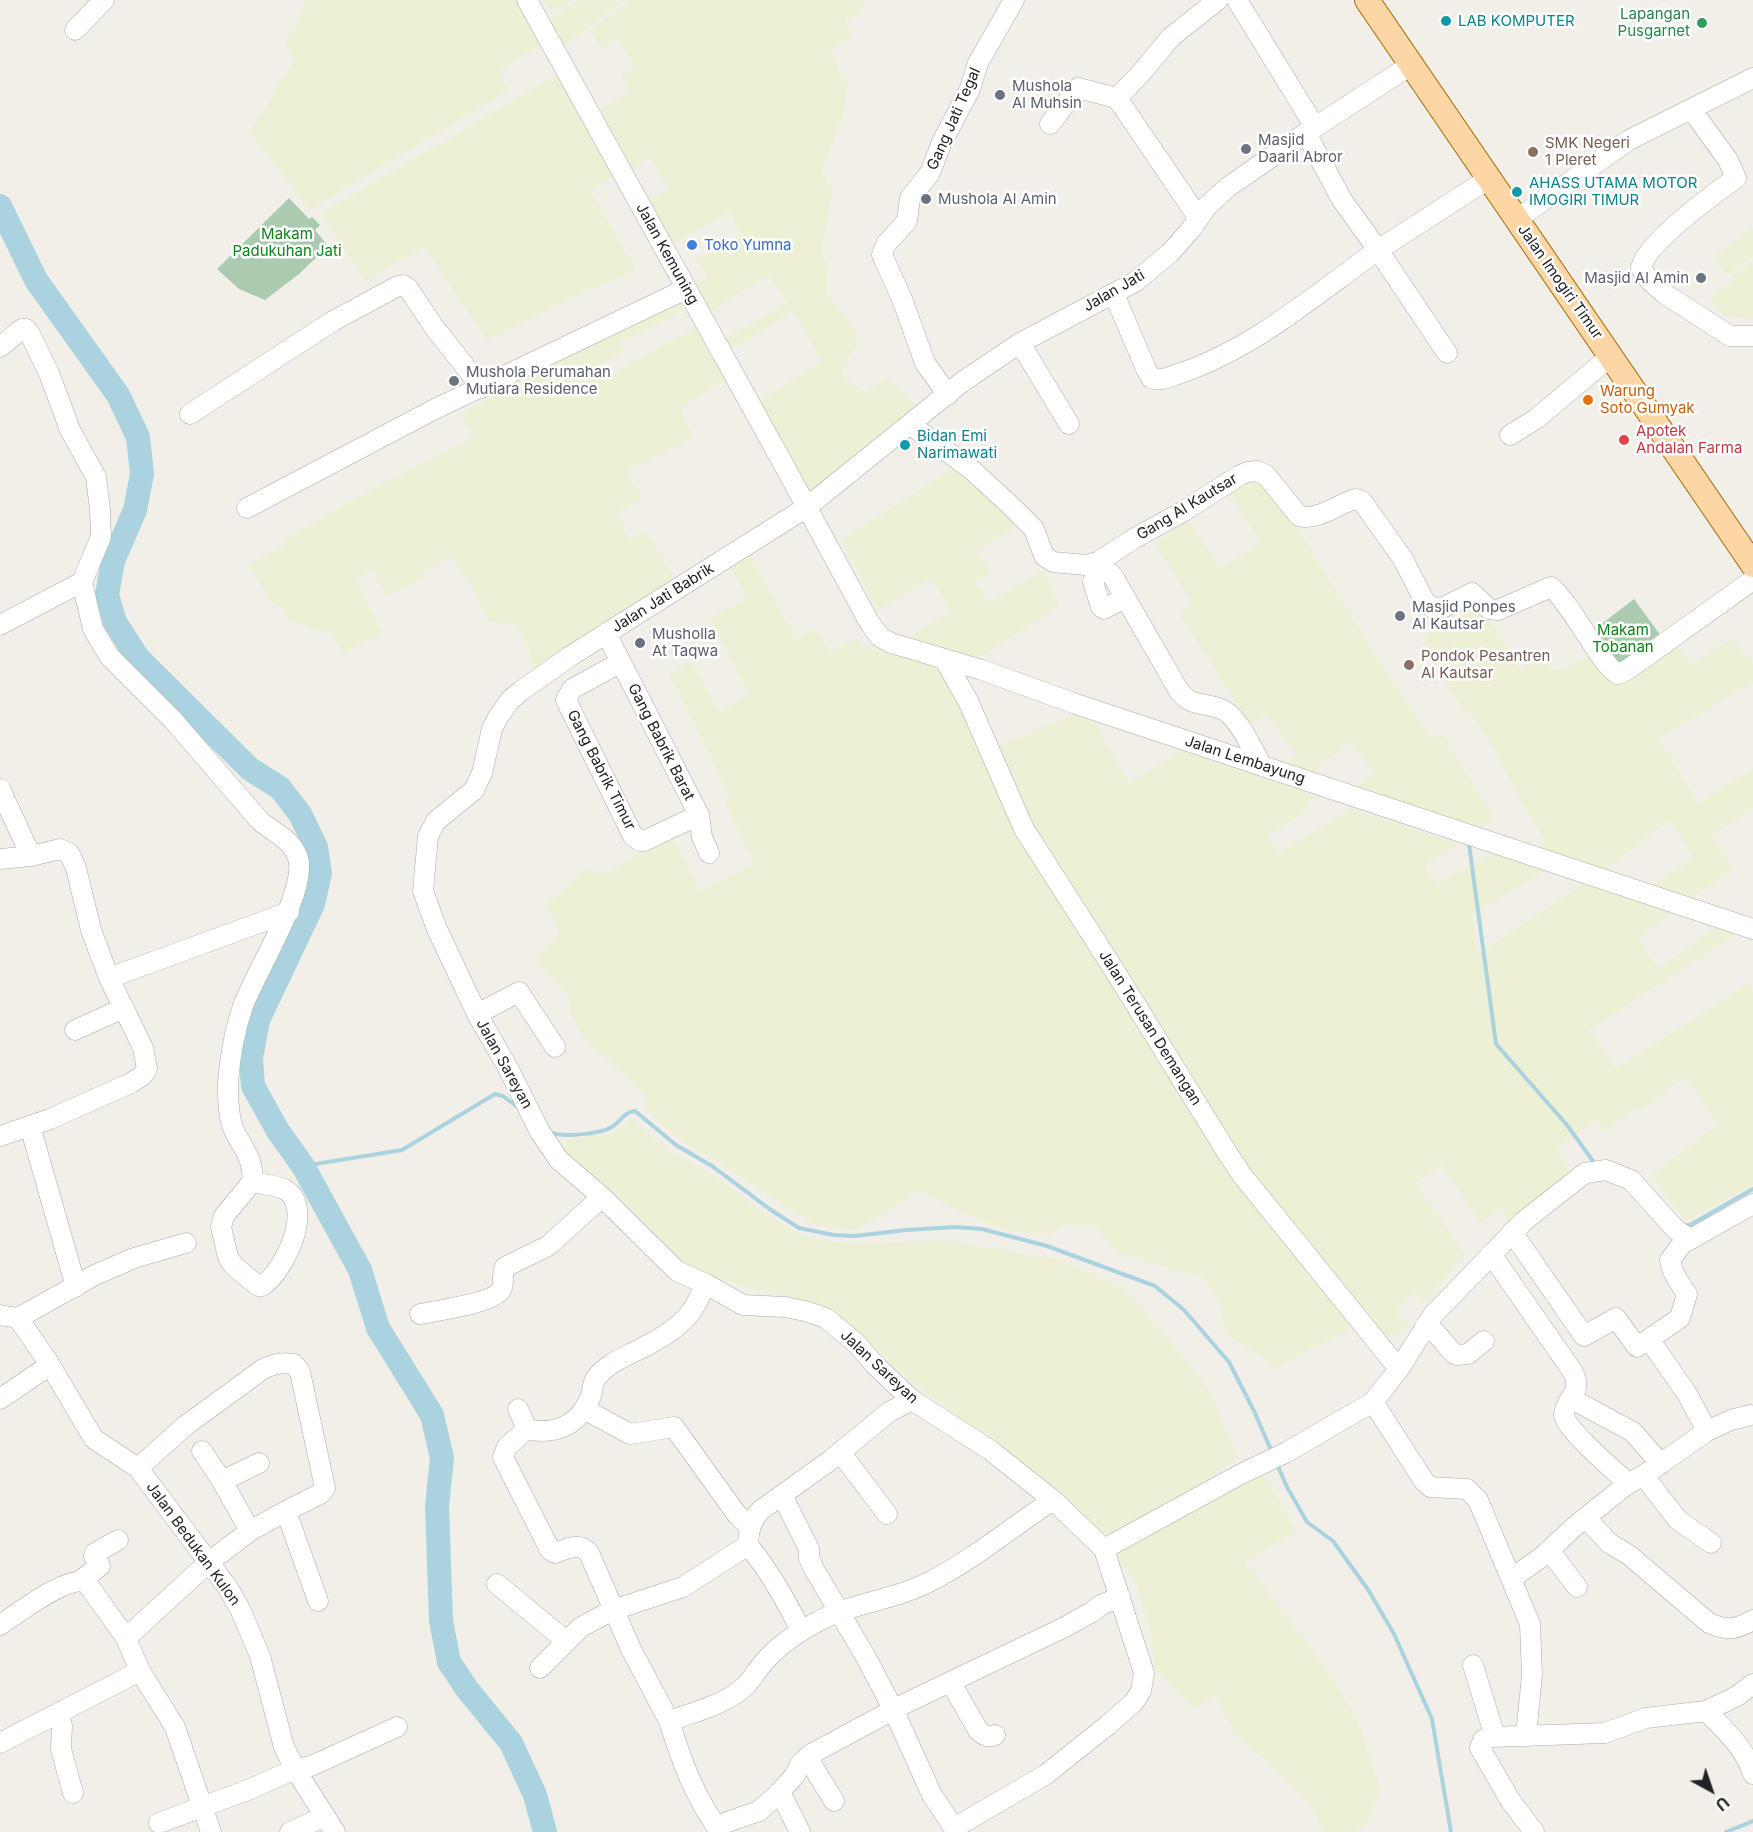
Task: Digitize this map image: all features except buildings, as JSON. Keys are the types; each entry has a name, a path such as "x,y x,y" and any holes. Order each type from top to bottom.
{"main road":[{"name":"Jalan Imogiri Timur","path":"1373,2 1411,65 1753,565"}],"street":[{"path":"75,30 104,0"},
{"name":"Jalan Kemuning","path":"527,0 807,507"},
{"name":"Gang Jati Tegal","path":"948,395 925,363 902,299 882,255 886,244 907,221 910,198 930,173 942,142 970,90 978,63 1014,0"},
{"path":"1117,98 1175,33 1218,0"},
{"path":"1237,0 1311,130 1342,200 1447,353"},
{"name":"Jalan Jati","path":"807,507 948,395 1020,343 1135,282 1161,262 1179,244 1198,217 1221,192 1411,65"},
{"path":"1517,219 1629,140 1753,78"},
{"path":"1050,124 1078,88 1117,98 1198,217"},
{"path":"1691,109 1728,160 1736,178 1681,221 1647,255 1641,268 1650,281 1665,294 1730,336 1753,336"},
{"path":"1114,294 1146,369 1151,378 1160,380 1205,365 1255,337 1378,250 1488,179"},
{"path":"190,414 333,321 403,285 408,288 434,327 482,388"},
{"path":"247,508 433,410 686,289"},
{"path":"0,346 22,329 26,329 30,334 49,373 70,430 96,477 100,537 82,582 93,629 109,656 173,720 260,821 284,837 294,849 299,861 289,912 243,1006 228,1080 232,1125 253,1169 252,1182 224,1216 221,1227 228,1257 234,1266 258,1286 262,1286 286,1259 295,1237 297,1210 291,1196 284,1189 252,1182"},
{"path":"1020,343 1069,424"},
{"path":"1510,435 1536,419 1611,356"},
{"name":"Gang Al Kautsar","path":"911,425 972,470 1010,505 1034,529 1044,556 1050,561 1080,565 1093,564 1184,512 1240,475 1257,471 1266,475 1299,516 1304,518 1355,499 1361,500 1402,560 1425,602 1433,608 1444,607 1472,593 1485,607 1498,610 1551,587 1611,669 1618,674 1627,670 1753,580"},
{"name":"Jalan Jati Babrik","path":"521,691 606,633 807,507"},
{"name":"Jalan Lembayung","path":"807,507 876,633 891,643 982,670 1076,704 1753,929"},
{"path":"0,625 82,582"},
{"path":"1125,598 1184,697 1196,704 1223,710 1233,717 1262,766"},
{"name":"Gang Babrik Barat","path":"606,633 699,815 702,837 709,853"},
{"name":"Jalan Terusan Demangan","path":"945,660 968,701 1024,829 1228,1154 1242,1175 1399,1369"},
{"name":"Gang Babrik Timur","path":"621,662 572,689 566,700 607,785 633,836 640,841 699,815"},
{"name":"Jalan Sareyan","path":"521,691 496,719 482,773 474,790 436,821 428,836 423,891 424,898 477,1014 540,1132 559,1160 602,1197 676,1271 706,1284 743,1305 784,1307 826,1318 857,1344 912,1400 990,1450 1053,1500 1104,1549 1144,1673 1141,1691 1134,1702 1045,1775 955,1830"},
{"path":"0,789 31,856"},
{"path":"0,859 31,856 60,849 69,853 76,868 91,930 109,978 143,1048 147,1064 143,1075 131,1083 0,1136"},
{"path":"109,978 289,912"},
{"path":"477,1014 519,992 555,1047"},
{"path":"75,1030 124,1008"},
{"path":"30,1125 76,1287"},
{"path":"1104,1549 1239,1475 1287,1452 1373,1402 1399,1369 1433,1315 1512,1232 1585,1173 1606,1170 1631,1180 1676,1230 1691,1239"},
{"path":"420,1314 493,1297 502,1287 505,1267 548,1246 602,1197"},
{"path":"1560,1354 1584,1336 1616,1318 1637,1347 1680,1318 1687,1294 1678,1282 1670,1260 1683,1244 1753,1204"},
{"path":"1512,1232 1584,1336"},
{"path":"9,1316 76,1287 95,1275 134,1258 186,1243"},
{"path":"1491,1254 1577,1380 1577,1388 1565,1412 1566,1420 1597,1456 1655,1493 1678,1520 1711,1543"},
{"path":"706,1284 693,1310 681,1322 663,1336 603,1370 594,1380 591,1395 584,1408 573,1421 563,1427 548,1431 527,1429 507,1447 503,1457 549,1549 553,1553 577,1546 586,1549 613,1610 669,1720 683,1765 711,1829 759,1810 795,1775 800,1764 807,1757 906,1703 1063,1628 1120,1597"},
{"name":"Jalan Bedukan Kulon","path":"9,1316 50,1365 94,1439 138,1468 228,1588 260,1656 284,1747 295,1769 330,1824"},
{"path":"1425,1326 1433,1330 1456,1355 1467,1354 1484,1341"},
{"path":"1648,1339 1687,1394 1707,1431"},
{"path":"126,1638 210,1562 250,1532 320,1494 325,1488 300,1372 294,1364 285,1363 273,1364 262,1369 185,1426 138,1468"},
{"path":"0,1399 50,1365"},
{"path":"1572,1399 1633,1432 1661,1464"},
{"path":"540,1668 581,1627 613,1610 683,1587 749,1536 755,1516 761,1510 840,1452 889,1412 912,1400"},
{"path":"1373,1402 1430,1487 1455,1487 1467,1489 1474,1494 1530,1624 1532,1675 1526,1736"},
{"path":"584,1408 630,1434 674,1427 738,1516 761,1560 785,1598 801,1631"},
{"path":"518,1409 527,1429"},
{"path":"1510,1579 1636,1479 1707,1431 1752,1416"},
{"path":"202,1451 222,1481 250,1532"},
{"path":"840,1452 887,1514"},
{"path":"222,1481 259,1463"},
{"path":"782,1495 809,1550 809,1558 814,1569 840,1611 894,1711 932,1795 955,1830"},
{"path":"669,1720 727,1698 744,1687 764,1662 801,1631 840,1611 902,1594 931,1581 970,1558 1053,1500"},
{"path":"286,1511 318,1600"},
{"path":"1586,1518 1609,1544 1629,1555 1709,1623 1722,1629 1738,1629 1753,1620"},
{"path":"81,1580 99,1566 94,1556 95,1553 118,1540"},
{"path":"1549,1550 1577,1587"},
{"path":"0,1625 59,1587 75,1580 86,1582 126,1638 140,1671 175,1726 211,1832"},
{"path":"497,1584 566,1641"},
{"path":"1473,1665 1495,1737"},
{"path":"0,1743 140,1671"},
{"path":"951,1683 978,1730 990,1737 996,1735"},
{"path":"1534,1832 1510,1800 1480,1748 1483,1740 1495,1737 1605,1733 1646,1718 1706,1711 1737,1696 1753,1684"},
{"path":"1706,1711 1735,1740 1749,1761 1753,1774"},
{"path":"59,1713 62,1726 61,1749 73,1793"},
{"path":"159,1823 276,1779 295,1769 311,1766 397,1727"},
{"path":"807,1757 834,1801"},
{"path":"780,1791 800,1832"},
{"path":"290,1832 330,1824"}],"green space":[{"path":"306,0 518,0 541,44 498,71 509,90 309,210 250,132 293,62 293,55 286,45"},
{"path":"544,0 573,0 551,13"},
{"path":"580,0 624,1 563,46 549,20"},
{"path":"627,0 866,0 861,10 846,21 852,39 831,49 839,71 849,81 844,111 822,170 832,193 821,255 827,262 826,292 860,337 840,374 866,393 886,378 920,408 812,493 808,492 756,403 822,362 793,311 729,351 723,340 787,303 769,274 707,314 691,286 707,278 697,259 740,236 730,212 672,244 649,200 669,190 651,158 632,168 600,109 629,93 621,76 634,68 618,39 602,50 590,31 628,2"},
{"path":"559,73 615,176 590,189 635,270 487,340 424,247 365,281 321,213"},
{"name":"Makam Padukuhan Jati","path":"289,198 309,219 312,217 320,225 315,230 328,246 299,274 265,300 239,289 217,269"},
{"path":"1753,228 1753,256 1726,275 1714,256"},
{"path":"1753,262 1753,318 1723,316 1710,298 1735,280 1732,276"},
{"path":"679,295 686,308 620,343 626,351 597,367 604,378 696,328 726,381 680,407 694,436 626,471 641,498 616,513 630,540 647,531 675,581 534,675 529,651 515,625 489,621 470,583 459,570 452,555 425,572 425,577 386,596 374,570 355,579 382,632 343,653 328,629 319,633 289,619 285,612 268,597 248,565 284,546 282,541 380,485 473,438 461,414"},
{"path":"957,466 1020,524 975,552 991,572 976,582 989,603 1044,570 1059,606 973,662 907,638 951,611 931,578 878,611 840,541"},
{"path":"1258,477 1273,493 1300,532 1369,645 1432,739 1442,734 1494,818 1472,831 1352,790 1374,773 1349,742 1311,774 1285,765 1296,754 1267,715 1250,724 1178,612 1192,603 1154,543 1188,521 1221,568 1261,543 1226,489"},
{"path":"750,555 796,640 816,629 830,652 856,639 872,651 884,645 942,663 1028,847 1356,1325 1274,1369 1265,1359 1236,1341 1225,1330 1220,1300 1203,1277 1176,1271 1117,1251 1093,1225 1062,1226 1050,1235 1005,1231 951,1207 920,1190 857,1230 814,1225 720,1163 681,1141 641,1105 647,1097 581,1035 568,1007 570,998 535,960 559,932 546,905 586,870 602,875 643,852 641,848 670,832 700,891 754,864 724,802 730,799 669,674 692,662 719,713 749,694 710,617 748,599 730,568"},
{"name":"Makam Tobanan","path":"1634,599 1664,640 1624,669 1590,633"},
{"path":"1469,601 1485,614 1520,670 1539,656 1542,662 1551,669 1564,669 1589,656 1594,658 1676,642 1691,665 1732,638 1753,665 1753,683 1658,738 1698,803 1753,769 1753,808 1712,836 1734,868 1686,902 1648,888 1693,859 1670,820 1603,871 1533,850 1545,842 1472,712 1466,715 1441,675 1422,637 1443,625 1439,618"},
{"path":"1078,714 1094,719 1127,784 1184,750 1317,796 1303,806 1306,811 1267,836 1278,854 1351,809 1458,844 1424,866 1437,884 1495,852 1544,872 1472,913 1478,954 1583,884 1675,912 1638,938 1658,969 1717,927 1736,934 1589,1030 1616,1069 1748,984 1753,992 1753,1185 1686,1222 1651,1176 1718,1124 1685,1077 1642,1110 1638,1107 1604,1132 1597,1120 1556,1149 1572,1173 1509,1222 1500,1209 1481,1223 1441,1165 1415,1183 1465,1255 1423,1303 1414,1292 1395,1312 1408,1325 1400,1337 1394,1333 1386,1337 1303,1243 1251,1175 1034,834 996,746"},
{"path":"631,1118 672,1153 715,1176 769,1217 799,1234 827,1242 857,1244 950,1241 1060,1260 1122,1288 1161,1330 1205,1385 1238,1458 1176,1501 1107,1537 1050,1486 911,1381 830,1308 696,1271 668,1251 563,1153 567,1140 614,1133"},
{"path":"1264,1474 1296,1531 1245,1562 1328,1671 1358,1721 1380,1790 1367,1824 1353,1832 1323,1832 1313,1807 1235,1734 1217,1695 1194,1709 1154,1667 1150,1627 1135,1583 1125,1567 1117,1560 1118,1552 1196,1507"}],"waterway":[{"path":"0,206 36,280 118,395 138,437 142,474 135,510 113,561 107,595 115,622 138,658 250,769 280,788 300,814 316,847 320,873 313,904 258,1020 251,1058 253,1086 278,1131 303,1166 360,1270 378,1328 432,1415 442,1458 437,1506 441,1621 449,1662 467,1689 511,1743 535,1795 545,1832"},
{"path":"1469,844 1496,1044 1567,1125 1595,1164"},
{"path":"303,1166 402,1150 495,1094 503,1096 520,1109"},
{"path":"550,1132 571,1135 599,1132 612,1127 625,1115 635,1111 676,1145 712,1166 799,1228 834,1235 855,1236 955,1227 982,1229 1047,1246 1155,1286 1184,1310 1229,1362 1272,1452"},
{"path":"1682,1226 1690,1225 1753,1189"},
{"path":"1277,1464 1307,1522 1333,1541 1369,1591 1394,1634 1432,1719 1451,1832"},
{"path":"1726,1832 1753,1821"}],"place":[{"name":"LAB KOMPUTER","path":"1446,21"},
{"name":"Lapangan Pusgarnet","path":"1702,23"},
{"name":"Mushola Al Muhsin","path":"1000,95"},
{"name":"Masjid Daaril Abror","path":"1246,149"},
{"name":"SMK Negeri 1 Pleret","path":"1533,152"},
{"name":"AHASS UTAMA MOTOR IMOGIRI TIMUR","path":"1517,192"},
{"name":"Mushola Al Amin","path":"926,199"},
{"name":"Toko Yumna","path":"692,245"},
{"name":"Masjid Al Amin","path":"1701,278"},
{"name":"Mushola Perumahan Mutiara Residence","path":"454,381"},
{"name":"Warung Soto Gumyak","path":"1588,400"},
{"name":"Apotek Andalan Farma","path":"1624,440"},
{"name":"Bidan Emi Narimawati","path":"905,445"},
{"name":"Masjid Ponpes Al Kautsar","path":"1400,616"},
{"name":"Musholla At Taqwa","path":"640,643"},
{"name":"Pondok Pesantren Al Kautsar","path":"1409,665"}]}
